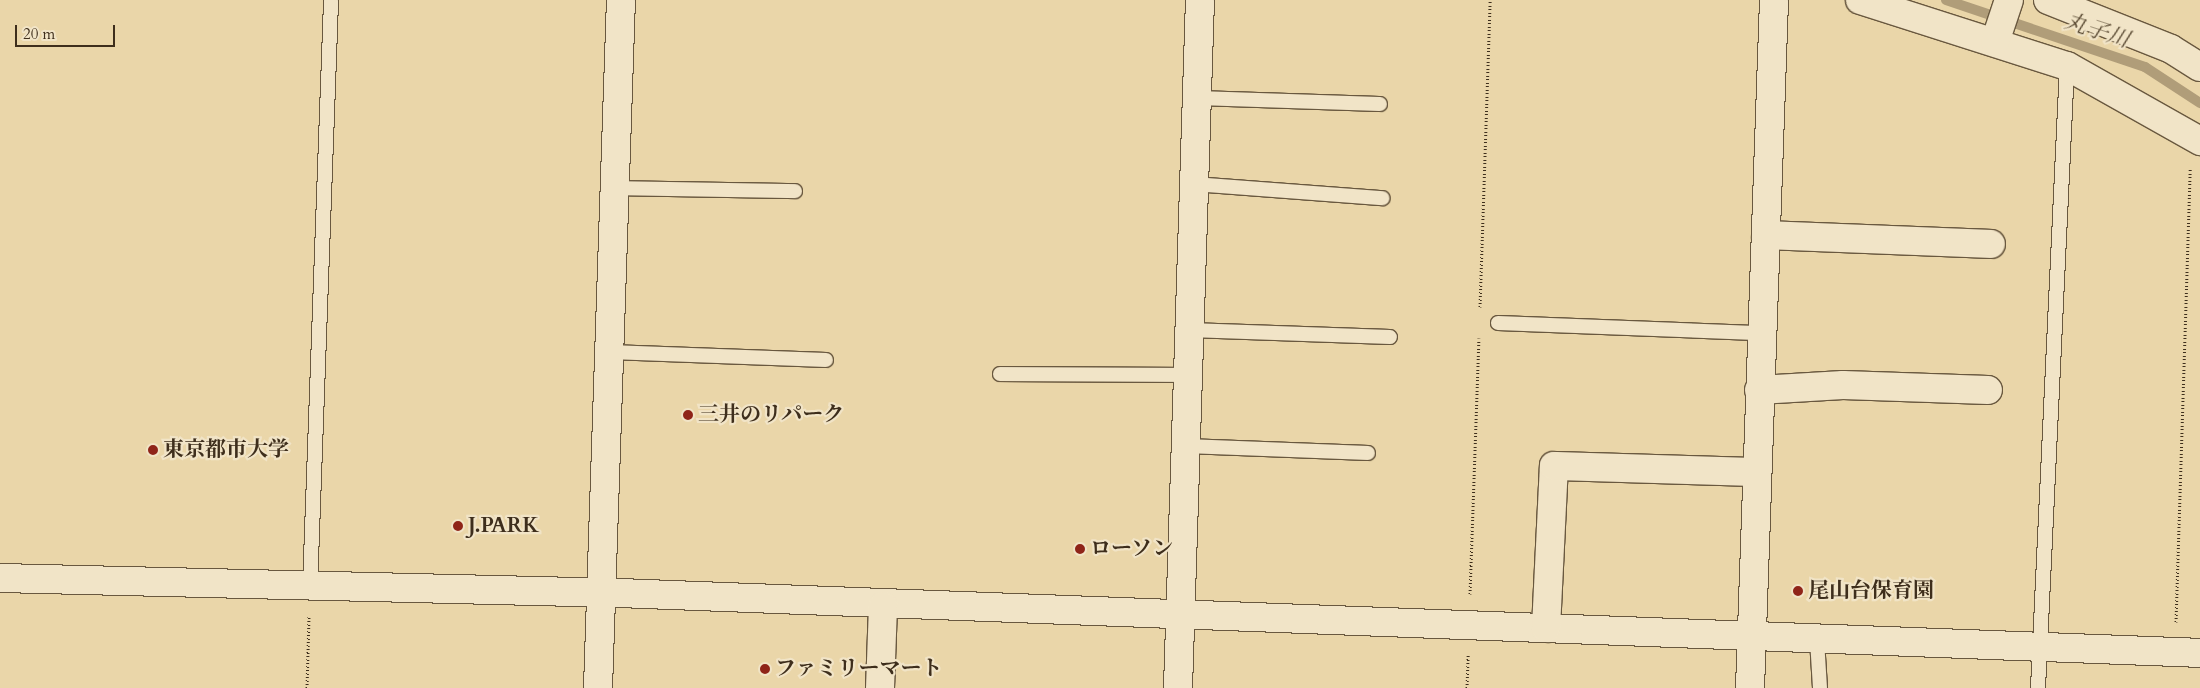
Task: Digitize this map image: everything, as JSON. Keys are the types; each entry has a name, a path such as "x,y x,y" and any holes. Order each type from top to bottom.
{"street":[{"path":"598,688 621,0"},
{"path":"1178,688 1200,0"},
{"path":"1750,688 1753,638 1756,472 1774,0"},
{"path":"1860,0 2067,66 2195,139"},
{"path":"1995,42 2009,0"},
{"path":"2048,0 2170,49 2200,67"},
{"path":"1766,235 1990,244"},
{"path":"1759,390 1843,385 1988,390"},
{"path":"1546,628 1554,466 1756,472"},
{"path":"0,578 310,588 601,592 883,606 1546,628 1753,638 2188,653"},
{"path":"880,688 883,606"}],"lane":[{"path":"310,588 331,0"},
{"path":"2038,688 2067,66"},
{"path":"1196,98 1380,104"},
{"path":"1194,184 1382,198"},
{"path":"616,188 796,191"},
{"path":"1498,323 1762,333"},
{"path":"1189,330 1390,337"},
{"path":"610,352 826,360"},
{"path":"1000,374 1188,375"},
{"path":"1186,446 1368,453"},
{"path":"1817,640 1820,688"}],"path":[{"path":"1479,318 1490,0"},
{"path":"2188,653 2195,139"},
{"path":"1467,688 1479,328"},
{"path":"307,688 310,588"}],"waterway":[{"name":"丸子川","path":"1946,0 2145,67 2200,103"}],"place":[{"name":"三井のリパーク","path":"688,415"},
{"name":"東京都市大学","path":"153,450"},
{"name":"J.PARK","path":"458,526"},
{"name":"ローソン","path":"1080,549"},
{"name":"尾山台保育園","path":"1798,591"},
{"name":"ファミリーマート","path":"765,669"}]}
